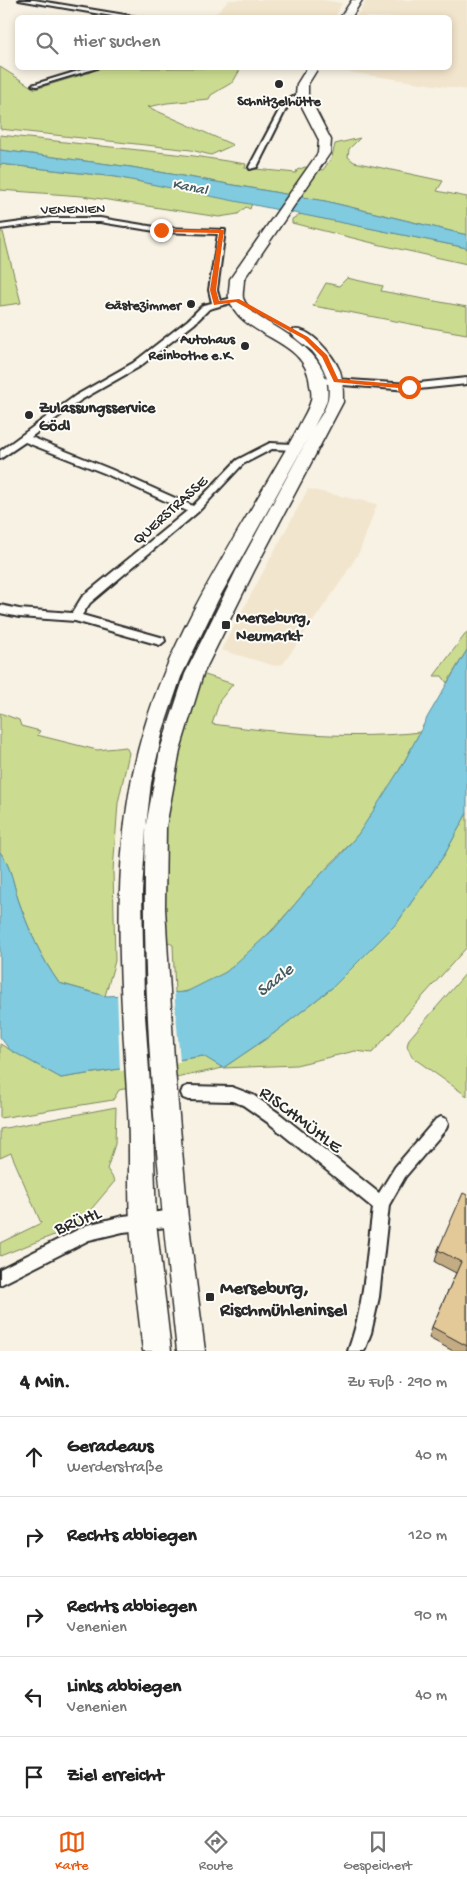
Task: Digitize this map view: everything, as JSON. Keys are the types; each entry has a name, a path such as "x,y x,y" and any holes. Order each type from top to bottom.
{"main road":[{"path":"347,15 357,0"},
{"path":"191,1351 175,1218 167,1126 156,957 154,898 156,827 170,750 182,706 194,674 331,412 336,392 300,348 283,336 250,319 242,311 234,293 237,280 324,153 325,140 303,97 302,84 311,70"},
{"path":"157,1351 151,1310 143,1221 141,1129 132,959 131,862 135,818 148,754 172,678 200,619 320,399 327,381"}],"street":[{"path":"22,0 120,15"},
{"path":"35,85 87,70"},
{"path":"253,167 285,104 295,98 303,97"},
{"name":"VENENIEN","path":"0,227 51,220 100,220 161,230 222,232 213,290 216,304"},
{"path":"0,456 78,398 136,365 191,322 206,307 237,300"},
{"path":"327,381 409,387 467,381"},
{"path":"24,438 107,470 194,510"},
{"name":"QUERSTRASSE","path":"75,618 86,600 194,510 240,462 270,446 294,447"},
{"path":"0,609 35,615 75,618 160,641"},
{"name":"RISCHMÜHLE","path":"188,1093 232,1094 248,1100 275,1119 381,1205"},
{"path":"356,1351 369,1308 381,1205 384,1195 441,1124"},
{"name":"BRÜHL","path":"0,1277 87,1233 143,1221 175,1218"}],"shaded area":[{"path":"229,0 323,0 342,3 336,15 215,15"},
{"path":"367,0 467,0 467,90 335,70 452,70 452,15 357,15"},
{"path":"308,489 377,504 360,551 283,664 275,666 221,650"}],"green space":[{"path":"0,67 35,89 94,70 240,70 233,82 211,95 209,99 148,107 233,145 211,155 191,150 0,129"},
{"path":"0,135 194,156 246,164 245,168 296,173 297,170 305,167 323,170 332,157 335,144 360,138 349,149 348,157 354,162 443,181 437,191 467,197 467,235 325,201 131,167 0,150"},
{"path":"0,164 116,177 252,203 250,209 246,207 238,214 219,217 82,196 0,190"},
{"path":"301,214 467,248 467,264 292,223 292,219"},
{"path":"0,232 3,232 21,303 0,306"},
{"path":"347,278 383,286 381,291 467,307 467,334 313,306 326,283 339,286"},
{"path":"467,632 467,650 447,683 442,676 434,676"},
{"path":"202,674 233,684 220,700 212,724 264,730 342,735 420,732 376,809 359,833 270,932 234,966 215,979 195,989 175,993 173,945 164,940 162,844 173,768"},
{"path":"0,713 19,720 21,726 40,731 37,735 97,750 126,747 129,753 118,803 113,871 115,961 105,996 59,983 46,963 31,932 9,869 0,852"},
{"path":"467,813 467,947 372,1053 355,1051 296,1065 223,1068 273,1034 333,987 397,923 445,854"},
{"path":"467,972 467,1096 412,1057 407,1046 409,1039"},
{"path":"0,1044 61,1078 204,1056 223,1068 119,1090 113,1100 0,1118"},
{"path":"116,1107 115,1144 107,1169 115,1181 77,1226 0,1256 0,1243 41,1223 11,1153 0,1158 0,1129"}],"water":[{"name":"Kanal","path":"0,150 131,167 325,201 467,235 467,248 116,177 0,164"},
{"name":"Saale","path":"467,650 467,813 445,854 397,923 333,987 273,1034 223,1068 203,1056 61,1078 10,1050 0,1037 0,852 9,869 31,932 46,963 59,983 105,996 186,992 226,972 274,929 316,879 339,857 359,833 402,766 428,716"}],"pier":[{"path":"174,990 180,1062 120,1071 117,993"}],"building":[{"path":"463,1193 467,1195 467,1346 432,1327 461,1262 438,1250"}],"place":[{"name":"Schnitzelhütte","path":"279,84"},
{"name":"Gästezimmer","path":"191,304"},
{"name":"Autohaus Reinbothe e.K.","path":"245,346"},
{"name":"Zulassungsservice Gödl","path":"29,415"},
{"name":"Merseburg, Neumarkt","path":"226,625"},
{"name":"Merseburg, Rischmühleninsel","path":"210,1297"}],"route":[{"path":"161,230 222,232 214,275 213,296 216,304 237,300 294,330 306,338 325,357 332,368 336,381 409,387"}]}
